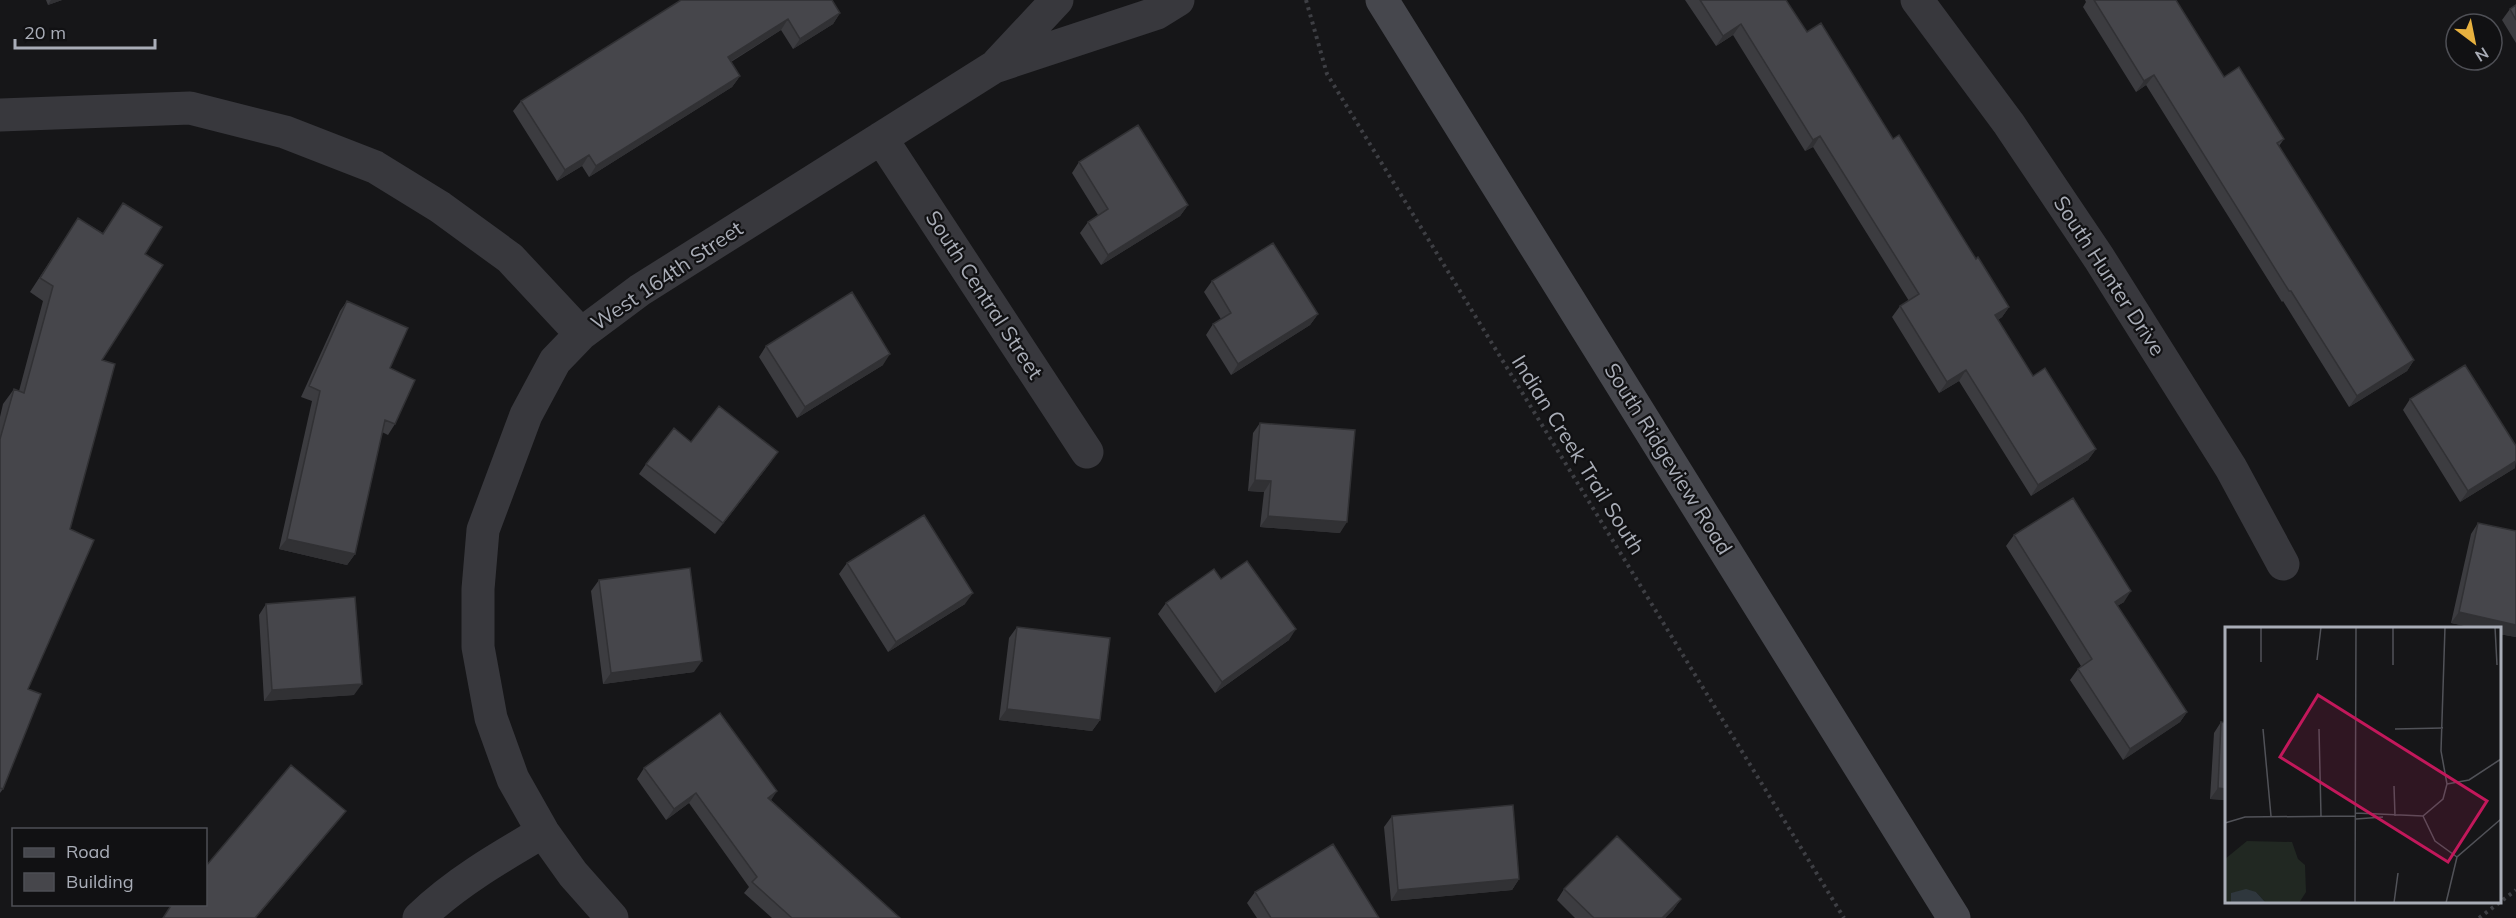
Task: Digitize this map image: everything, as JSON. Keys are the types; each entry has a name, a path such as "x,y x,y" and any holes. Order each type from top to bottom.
{"main road":[{"name":"South Ridgeview Road","path":"1382,0 1954,918"}],"street":[{"name":"West 164th Street","path":"994,67 1058,0"},
{"name":"West 164th Street","path":"612,918 573,874 543,832 513,779 491,718 478,647 478,589 483,530 526,415 555,361 581,333 640,290 994,67 1157,13 1178,0"},
{"name":"South Hunter Drive","path":"1917,0 2009,124 2099,258 2231,468 2283,564"},
{"path":"0,115 190,108 285,132 375,167 440,207 510,258 581,333"},
{"name":"South Central Street","path":"881,138 1087,452"},
{"path":"419,918 435,902 505,854 543,832"}],"path":[{"name":"Indian Creek Trail South","path":"1306,0 1327,74 1844,918"},
{"path":"2501,901 2516,890"},
{"path":"2479,918 2499,903"}],"building":[{"path":"681,0 832,0 840,13 800,39 788,19 728,57 740,76 596,166 589,155 565,170 521,101"},
{"path":"1700,0 1786,0 1807,32 1821,23 1893,139 1899,135 1976,259 1978,257 2009,307 1995,315 2033,376 2045,368 2096,449 2038,485 1966,370 1947,382 1900,306 1919,294 1820,136 1813,140 1741,24 1723,36"},
{"path":"2094,0 2176,0 2224,77 2239,67 2284,139 2277,143 2414,360 2357,396 2154,75 2144,81"},
{"path":"2516,5 2516,20 2510,9"},
{"path":"1138,125 1188,205 1108,255 1088,222 1108,209 1079,162"},
{"path":"123,203 162,227 145,254 163,265 102,360 115,364 70,529 94,540 28,689 41,694 3,789 0,788 0,439 14,389 24,393 53,286 40,278 78,218 103,234"},
{"path":"1273,243 1318,314 1238,364 1213,324 1231,313 1212,281"},
{"path":"852,292 890,354 805,407 766,346"},
{"path":"347,301 408,328 390,368 415,380 395,424 385,420 355,554 287,539 320,391 309,386"},
{"path":"2465,365 2516,446 2516,461 2468,491 2410,399"},
{"path":"719,406 778,452 723,523 646,464 674,428 691,442"},
{"path":"1260,423 1355,430 1347,522 1268,516 1271,481 1255,480"},
{"path":"2073,498 2131,591 2115,602 2187,712 2130,749 2078,669 2092,659 2014,535"},
{"path":"924,515 973,593 896,642 847,563"},
{"path":"2478,523 2516,531 2516,625 2459,612"},
{"path":"1247,561 1296,629 1222,682 1166,603 1214,569 1221,579"},
{"path":"690,568 702,661 611,673 599,580"},
{"path":"355,597 362,684 272,690 266,604"},
{"path":"1017,627 1110,638 1100,720 1007,709"},
{"path":"720,713 777,791 768,798 900,918 792,918 752,882 757,877 696,793 674,809 644,768"},
{"path":"2221,722 2225,723 2225,789 2218,788"},
{"path":"291,765 346,811 255,918 163,918 171,906 207,906 207,865"},
{"path":"1513,805 1519,879 1398,890 1392,816"},
{"path":"1617,836 1681,899 1662,918 1594,918 1564,889"},
{"path":"1333,844 1379,918 1271,918 1255,892"}]}
